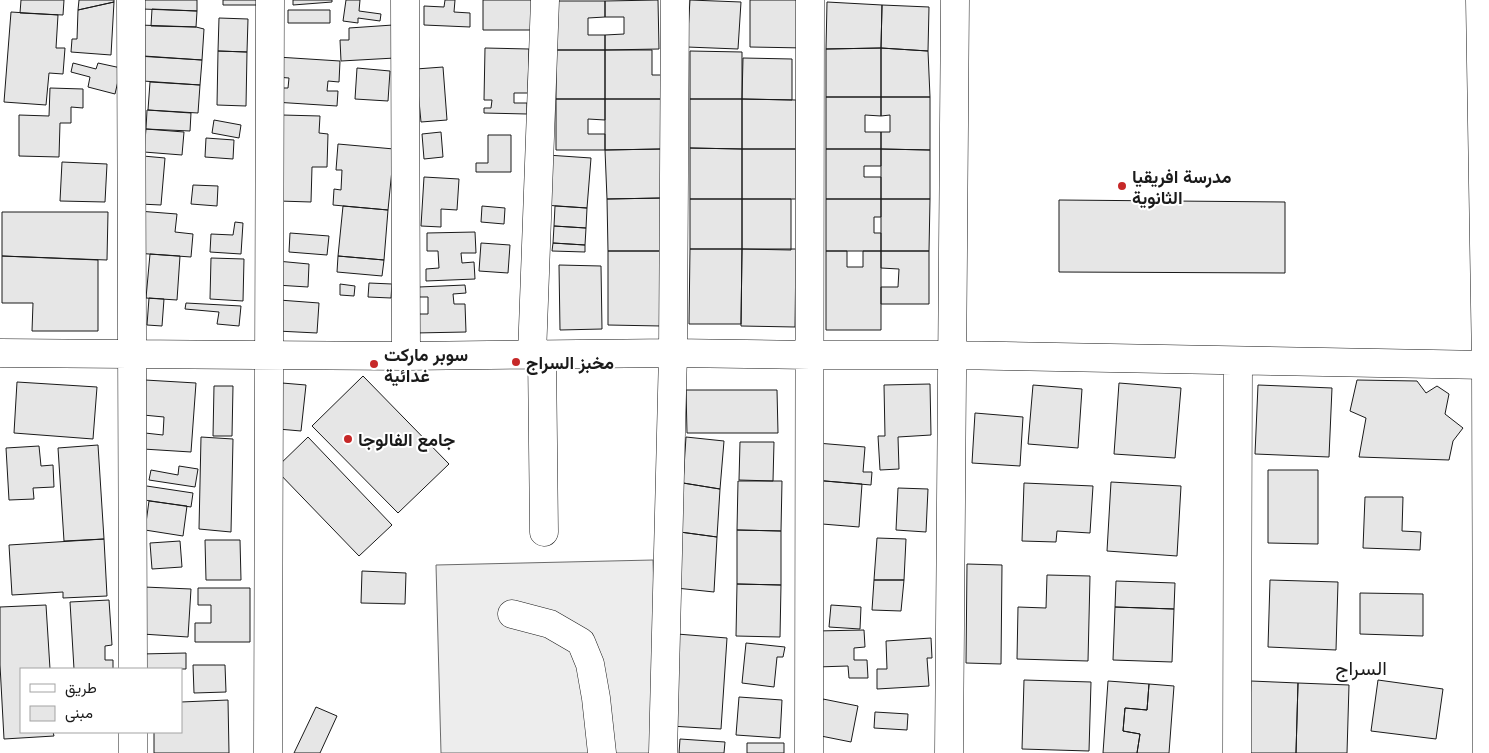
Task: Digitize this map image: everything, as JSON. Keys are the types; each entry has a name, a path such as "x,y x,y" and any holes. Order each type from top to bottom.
{"street":[{"path":"131,0 133,668"},
{"path":"268,753 270,0"},
{"path":"405,0 406,356"},
{"path":"544,532 537,355 545,0"},
{"path":"664,753 673,353 675,0"},
{"path":"809,753 810,0"},
{"path":"949,753 955,0"},
{"path":"1480,0 1486,364 1487,753"},
{"path":"0,353 406,356 673,353 810,356 953,355 1486,364"},
{"path":"1237,753 1238,361"},
{"path":"512,614 550,624 581,642 590,664 602,753"},
{"path":"133,733 133,753"}],"shaded area":[{"path":"653,560 658,753 441,753 436,565"}],"building":[{"path":"21,0 64,0 63,15 20,13"},
{"path":"79,0 114,0 114,2 78,10"},
{"path":"142,0 197,0 197,11 142,9"},
{"path":"223,0 258,0 258,5 223,5"},
{"path":"293,0 332,0 332,2 293,5"},
{"path":"346,0 360,0 359,11 381,14 380,21 358,18 358,23 343,21"},
{"path":"445,0 455,0 454,12 470,13 470,27 424,25 424,6 444,7"},
{"path":"483,0 536,0 536,30 483,30"},
{"path":"658,0 659,49 605,50 605,35 624,34 624,17 605,17 605,1"},
{"path":"690,0 741,2 738,49 687,47"},
{"path":"750,0 806,0 805,48 750,47"},
{"path":"556,1 605,1 605,17 588,18 588,35 605,35 605,50 556,50"},
{"path":"114,2 111,55 71,52 72,39 77,39 78,10"},
{"path":"827,2 882,5 881,48 826,49"},
{"path":"882,5 929,7 928,51 881,48"},
{"path":"152,9 197,11 196,27 151,26"},
{"path":"288,10 330,10 330,23 288,23"},
{"path":"11,12 58,15 56,48 65,48 63,74 49,73 46,105 4,102"},
{"path":"219,18 248,19 247,52 218,51"},
{"path":"139,25 196,27 204,29 202,60 137,56"},
{"path":"393,25 395,58 341,61 340,40 349,40 349,28"},
{"path":"485,48 529,49 528,93 514,93 514,103 527,103 527,114 484,113 484,108 491,108 492,100 484,100"},
{"path":"881,48 928,51 930,97 881,97"},
{"path":"881,48 881,97 826,97 826,49"},
{"path":"556,50 605,50 605,99 556,99"},
{"path":"605,50 652,50 652,75 662,75 662,99 605,99"},
{"path":"218,51 247,52 246,106 217,105"},
{"path":"690,51 742,52 742,99 690,99"},
{"path":"144,56 202,60 200,85 143,81"},
{"path":"277,57 340,61 339,82 328,81 327,91 338,91 337,106 274,102 276,88 288,88 289,78 276,77"},
{"path":"743,58 792,59 792,100 742,99"},
{"path":"73,63 96,69 98,63 121,68 115,94 88,87 90,77 71,72"},
{"path":"443,67 447,120 421,122 416,69"},
{"path":"357,68 390,71 388,101 355,99"},
{"path":"150,82 200,85 198,113 148,110"},
{"path":"50,88 83,89 83,108 71,107 71,123 60,123 59,157 19,156 19,115 49,116"},
{"path":"826,97 881,97 881,116 865,115 865,132 881,132 881,149 826,149"},
{"path":"881,97 930,97 930,150 881,149 881,132 890,132 890,115 881,116"},
{"path":"556,99 605,99 605,120 588,119 588,134 605,134 605,150 556,150"},
{"path":"605,99 662,99 661,149 605,150"},
{"path":"690,99 742,99 742,149 690,148"},
{"path":"742,99 796,100 796,149 742,149"},
{"path":"147,110 191,113 190,131 146,129"},
{"path":"282,115 320,116 319,133 328,134 327,167 312,167 311,202 279,201"},
{"path":"214,120 241,125 239,138 212,133"},
{"path":"146,129 184,132 182,155 144,152"},
{"path":"441,132 443,157 424,159 422,134"},
{"path":"488,135 511,135 511,172 476,172 476,163 488,163"},
{"path":"206,138 234,140 233,159 205,157"},
{"path":"338,144 394,149 388,210 333,205 334,189 341,190 342,170 336,170"},
{"path":"690,148 742,149 742,199 690,199"},
{"path":"661,149 662,198 607,199 605,150"},
{"path":"742,149 796,149 796,199 742,199"},
{"path":"826,149 881,149 881,166 864,166 864,177 881,177 881,199 826,199"},
{"path":"881,149 930,150 930,199 881,199"},
{"path":"547,155 591,158 587,208 544,205"},
{"path":"143,156 165,158 161,205 140,204"},
{"path":"62,162 107,164 105,202 60,201"},
{"path":"424,177 459,179 457,210 441,209 441,227 421,226"},
{"path":"193,185 218,186 217,206 191,204"},
{"path":"662,198 662,251 608,251 607,199"},
{"path":"690,199 742,199 742,249 690,249"},
{"path":"742,199 791,199 791,250 742,249"},
{"path":"826,199 881,199 881,217 874,217 874,233 881,233 881,251 826,251"},
{"path":"881,199 930,199 929,251 881,251"},
{"path":"1059,200 1285,202 1285,273 1059,272"},
{"path":"343,206 388,210 384,260 338,256"},
{"path":"482,206 505,208 504,224 481,222"},
{"path":"555,206 587,208 586,228 554,226"},
{"path":"138,211 177,214 175,232 193,234 191,257 135,253"},
{"path":"2,212 108,212 107,260 2,256"},
{"path":"235,222 243,223 241,254 210,252 211,234 233,235"},
{"path":"554,226 586,228 585,245 553,243"},
{"path":"475,232 476,253 461,253 462,263 474,262 475,279 426,281 426,269 439,268 438,251 427,251 427,233"},
{"path":"290,233 329,236 327,255 289,252"},
{"path":"481,243 510,245 508,273 479,271"},
{"path":"553,243 585,245 585,252 552,251"},
{"path":"690,249 742,249 741,324 689,324"},
{"path":"742,249 796,249 795,327 741,326"},
{"path":"608,251 662,251 661,326 608,325"},
{"path":"826,251 847,251 847,267 863,267 863,251 881,251 881,330 826,330"},
{"path":"881,251 929,251 929,304 881,304 881,287 898,287 899,269 881,268"},
{"path":"150,254 180,256 177,300 146,298"},
{"path":"2,256 98,260 98,331 32,331 33,303 2,303"},
{"path":"338,256 384,260 382,276 337,272"},
{"path":"211,258 244,259 243,301 210,299"},
{"path":"277,261 309,264 308,287 276,285"},
{"path":"559,265 601,266 602,329 560,330"},
{"path":"369,283 392,284 391,298 368,297"},
{"path":"340,284 355,286 354,296 340,295"},
{"path":"465,285 466,293 453,294 454,304 465,304 466,332 415,333 415,314 428,314 428,297 419,297 419,287"},
{"path":"149,298 164,299 162,326 147,325"},
{"path":"279,300 319,303 317,333 277,331"},
{"path":"186,303 241,306 239,326 217,324 219,312 185,309"},
{"path":"363,376 449,464 398,513 312,426"},
{"path":"145,380 196,383 191,452 143,449 145,433 163,435 164,417 143,415"},
{"path":"1357,380 1417,381 1426,393 1437,386 1449,394 1445,414 1463,428 1453,441 1449,460 1359,457 1366,418 1350,411"},
{"path":"17,382 97,387 93,439 14,433"},
{"path":"282,383 306,385 301,431 278,429"},
{"path":"1119,383 1181,388 1175,458 1114,454"},
{"path":"930,384 931,435 898,437 899,469 880,470 878,436 885,436 884,385"},
{"path":"1033,385 1082,389 1078,448 1028,444"},
{"path":"1258,385 1332,388 1329,457 1255,454"},
{"path":"214,386 233,386 232,436 213,436"},
{"path":"686,390 777,390 778,433 687,433"},
{"path":"975,413 1023,417 1020,466 972,463"},
{"path":"201,437 233,439 231,532 199,529"},
{"path":"308,437 392,525 359,556 275,469"},
{"path":"686,437 724,441 720,489 683,483"},
{"path":"740,442 774,442 773,481 739,480"},
{"path":"817,443 865,447 863,472 872,472 871,485 813,480"},
{"path":"98,445 104,539 64,541 58,448"},
{"path":"39,446 41,466 53,465 54,487 33,488 34,499 9,500 6,448"},
{"path":"179,466 198,469 195,487 149,480 151,470 178,475"},
{"path":"1268,470 1318,470 1318,544 1268,543"},
{"path":"813,480 862,484 859,527 810,523"},
{"path":"738,481 782,481 781,531 737,530"},
{"path":"1111,482 1181,486 1177,556 1107,551"},
{"path":"683,483 720,489 717,537 680,532"},
{"path":"1024,483 1093,486 1090,533 1057,531 1056,542 1022,541"},
{"path":"140,485 193,493 191,507 138,499"},
{"path":"898,488 928,489 926,532 896,530"},
{"path":"1365,497 1403,497 1402,531 1421,532 1420,550 1363,548"},
{"path":"149,501 187,506 183,536 145,530"},
{"path":"737,530 781,531 781,585 737,584"},
{"path":"680,532 717,537 714,592 676,588"},
{"path":"877,538 906,539 904,580 874,580"},
{"path":"104,539 107,596 63,598 63,592 12,595 9,545"},
{"path":"205,540 240,540 241,580 206,580"},
{"path":"180,541 182,567 152,569 150,543"},
{"path":"967,564 1002,565 1001,664 966,663"},
{"path":"362,571 406,573 405,604 361,603"},
{"path":"1047,575 1090,576 1088,661 1017,659 1018,607 1046,608"},
{"path":"874,580 904,580 901,611 872,610"},
{"path":"1270,580 1338,582 1336,650 1268,647"},
{"path":"1116,581 1175,583 1174,609 1115,607"},
{"path":"737,584 781,585 780,637 736,636"},
{"path":"144,587 191,589 188,637 142,634"},
{"path":"198,588 250,588 250,642 195,642 195,623 211,623 211,605 198,605"},
{"path":"1360,593 1423,594 1423,636 1360,634"},
{"path":"109,600 112,645 105,646 105,660 113,660 113,668 74,668 70,602"},
{"path":"46,605 50,668 20,668 20,733 53,733 54,736 4,739 0,665 0,607"},
{"path":"831,605 861,607 860,629 829,627"},
{"path":"1115,607 1174,609 1172,662 1113,660"},
{"path":"864,630 865,647 854,648 854,660 867,660 868,678 849,678 848,666 816,667 816,631"},
{"path":"677,634 727,638 721,729 670,726"},
{"path":"931,638 932,658 927,658 929,686 877,689 877,669 887,669 886,641"},
{"path":"746,643 785,647 783,657 777,657 774,687 742,683"},
{"path":"186,653 186,669 141,668 141,654"},
{"path":"193,665 225,665 226,692 194,693"},
{"path":"1024,680 1091,682 1089,751 1022,749"},
{"path":"1378,680 1443,689 1436,739 1371,731"},
{"path":"1108,681 1149,684 1147,710 1125,708 1123,731 1140,734 1137,753 1103,753"},
{"path":"1251,681 1298,683 1296,753 1248,753"},
{"path":"1298,683 1349,685 1347,753 1296,753"},
{"path":"1149,684 1174,686 1169,753 1137,753 1140,734 1123,731 1125,708 1147,710"},
{"path":"739,697 782,700 780,738 736,735"},
{"path":"823,699 858,706 851,742 816,735"},
{"path":"228,700 229,753 154,753 154,733 182,733 182,702"},
{"path":"316,707 337,716 320,753 294,753"},
{"path":"875,712 908,714 907,730 874,728"},
{"path":"680,739 725,742 724,753 679,753"},
{"path":"747,743 784,743 784,753 747,753"}],"place":[{"name":"مدرسة افريقيا الثانوية","path":"1122,186"},
{"name":"مخبز السراج","path":"516,362"},
{"name":"سوبر ماركت غدائية","path":"374,364"},
{"name":"جامع الفالوجا","path":"348,439"}],"district":[{"name":"السراج","path":"1361,668"}]}
